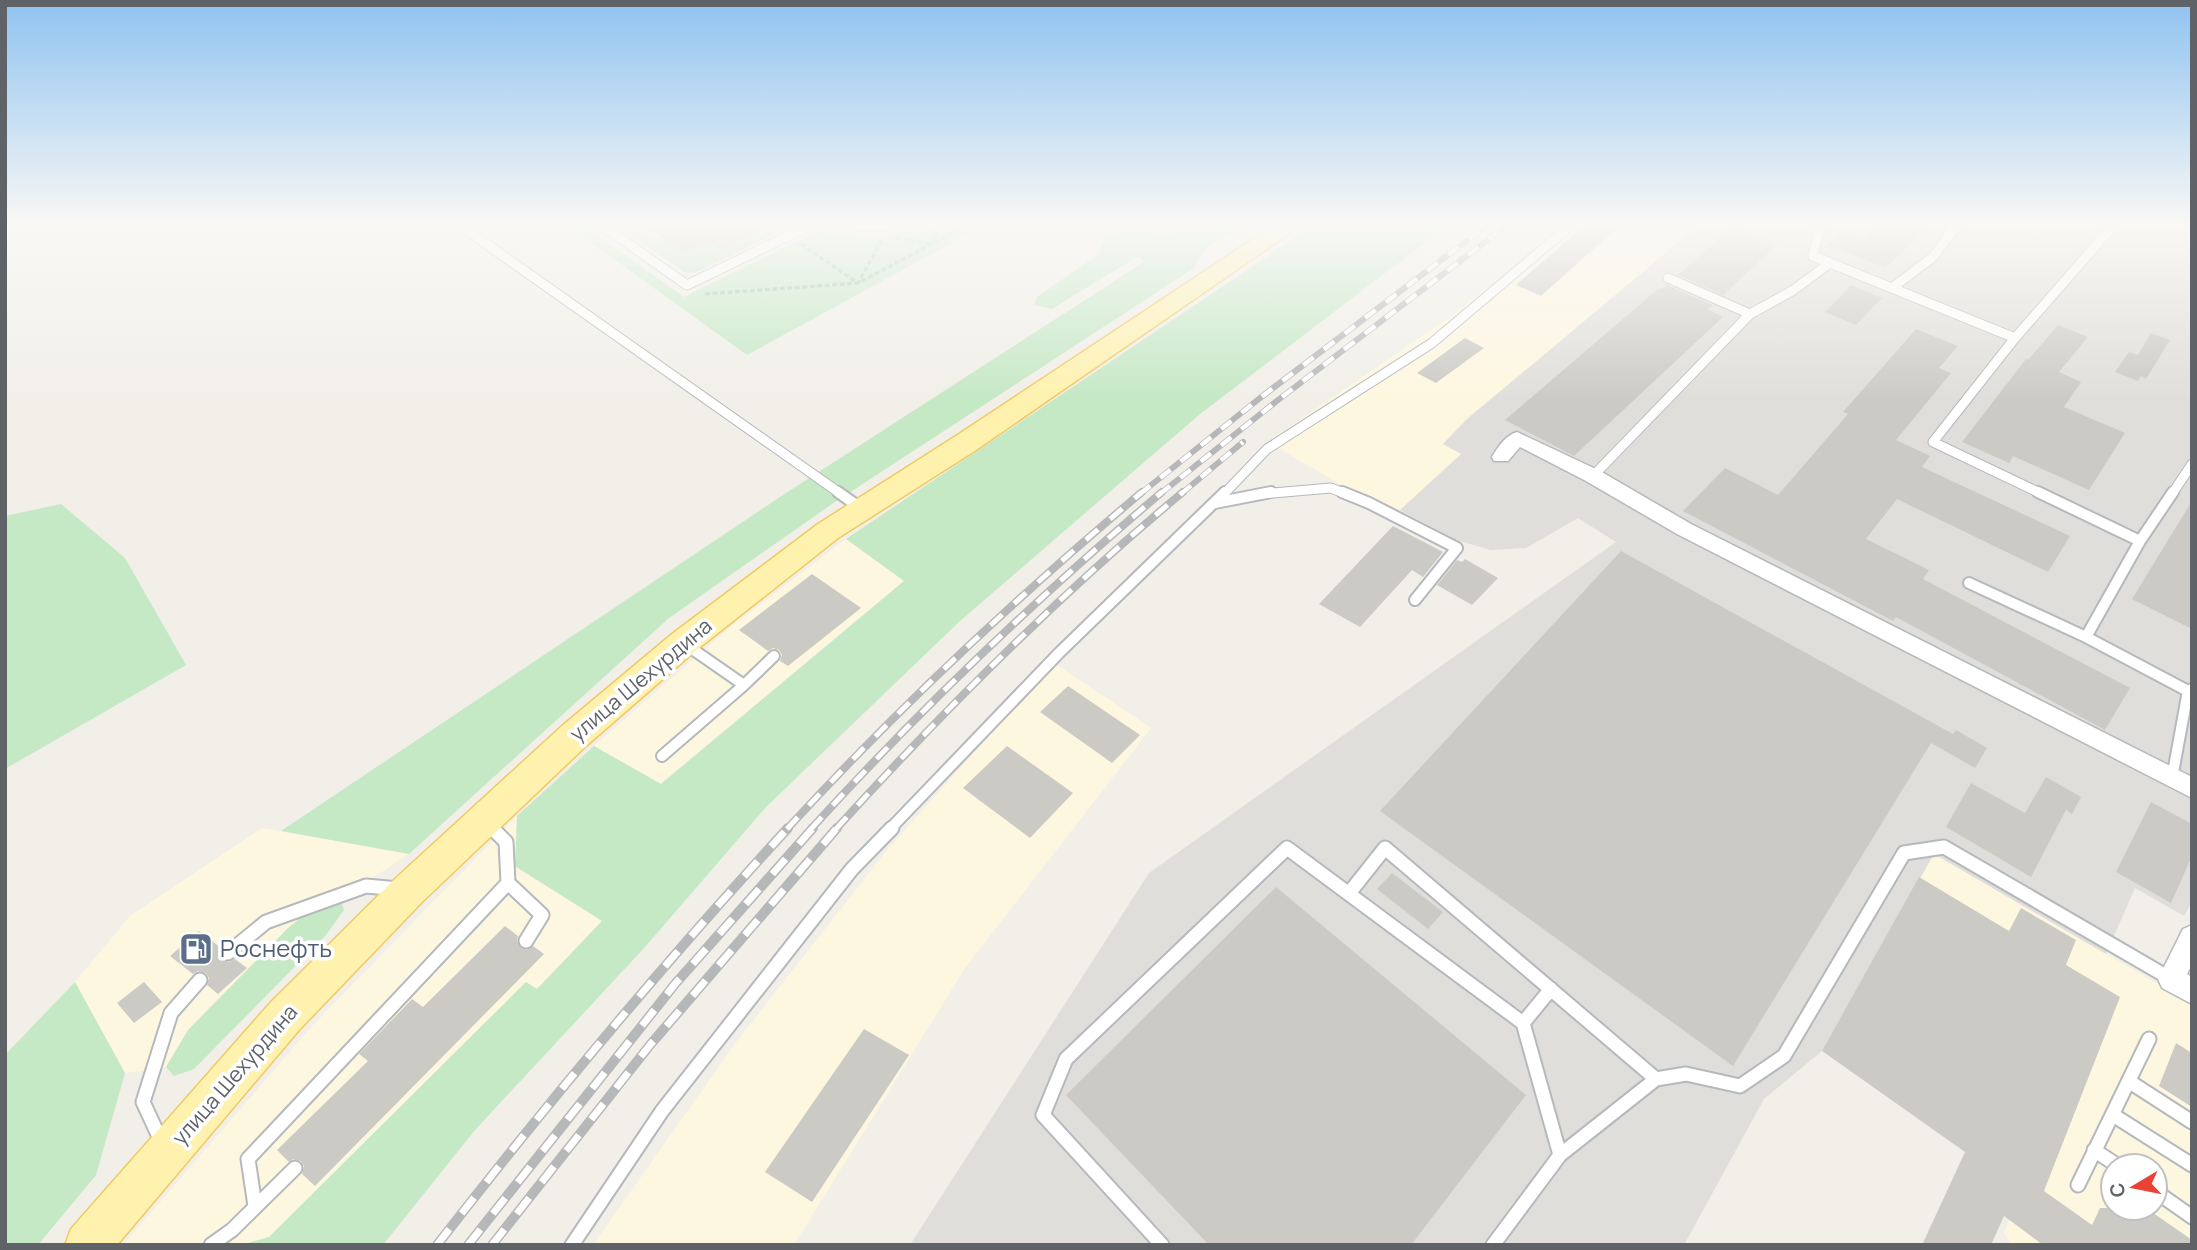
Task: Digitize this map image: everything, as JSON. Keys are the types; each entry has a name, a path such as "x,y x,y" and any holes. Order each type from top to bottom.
{"main road":[{"name":"улица Шехурдина","path":"88,1245 285,1016 409,890 574,736 682,643 828,531 966,443 1202,284"}],"street":[{"path":"1501,457 1517,438 1593,476 1696,536 2192,788"},
{"path":"2181,985 2192,937"}],"lane":[{"path":"544,284 862,509"},
{"path":"572,1245 662,1111 852,869 1059,653 1215,503 1267,449 1432,343 1501,284"},
{"path":"1682,284 1750,314"},
{"path":"1593,476 1750,314 1801,284"},
{"path":"1883,284 2015,338"},
{"path":"1892,288 1897,284"},
{"path":"2062,284 2015,338 1933,442 2140,541"},
{"path":"2085,637 2140,541 2192,464"},
{"path":"1215,503 1272,492 1331,488 1369,503 1457,548 1415,600"},
{"path":"1969,583 2190,690 2172,778"},
{"path":"682,643 744,685"},
{"path":"662,756 774,656"},
{"path":"484,819 506,842 508,884 542,915 526,941"},
{"path":"1493,1245 1560,1154 1656,1079 1686,1074 1740,1086 1784,1056 1904,853 1944,847 2181,985"},
{"path":"1162,1245 1043,1115 1066,1059 1287,848 1350,892 1523,1023 1560,1154"},
{"path":"1350,892 1385,848 1656,1079"},
{"path":"255,1206 248,1159 508,884"},
{"path":"228,953 266,922 366,886 409,890"},
{"path":"166,1152 144,1102 171,1013 200,980"},
{"path":"1523,1023 1551,989"},
{"path":"2078,1185 2149,1040"},
{"path":"2130,1082 2192,1122"},
{"path":"2113,1115 2192,1165"},
{"path":"2094,1150 2099,1153"},
{"path":"211,1245 232,1230 295,1168"},
{"path":"2169,1201 2192,1217"}],"path":[{"path":"699,294 839,284"}],"shaded area":[{"path":"1491,284 1628,284 1467,419 1443,444 1462,454 1400,510 1338,483 1268,442 1457,312"},
{"path":"1628,284 2192,284 2192,902 2184,916 2135,888 2106,954 1934,854 1822,1051 1764,1099 1684,1245 910,1245 1149,873 1616,542 1578,518 1526,548 1491,550 1456,540 1400,510 1461,454 1443,444 1467,419"},
{"path":"846,539 905,580 660,784 594,746 729,628"},
{"path":"1054,663 1151,728 965,968 794,1245 593,1245 734,1045 888,849"},
{"path":"517,816 515,867 602,921 537,989 525,983 269,1237 241,1245 123,1245 313,1025"},
{"name":"Роснефть","path":"262,828 409,854 340,899 166,1067 125,1073 75,982 130,916"},
{"path":"1934,853 2192,1004 2192,1245 2012,1245 2004,1233 2022,1192 1822,1051"}],"green space":[{"path":"649,284 666,284 684,297 710,284 876,284 747,355"},
{"path":"1055,284 1092,284 1052,309 1034,305 1037,297"},
{"path":"1109,284 1169,284 832,504 669,618 409,854 281,831 783,495"},
{"path":"1226,284 1370,284 1200,414 960,621 766,807 645,947 475,1130 383,1245 241,1245 269,1237 526,982 537,989 602,921 515,866 517,816 594,746 661,784 904,581 846,539"},
{"path":"61,504 125,558 186,665 5,769 5,516"},
{"path":"340,899 344,910 326,935 194,1069 174,1076 166,1067 188,1030 288,928 319,902"},
{"path":"75,982 125,1073 96,1175 38,1245 5,1245 5,1055"}],"building":[{"path":"1517,284 1554,284 1541,296"},
{"path":"1699,284 1735,284 1723,295"},
{"path":"1667,285 1712,305 1707,309 1723,317 1574,456 1505,420 1659,288"},
{"path":"1851,285 1882,298 1856,325 1825,312"},
{"path":"2058,325 2088,337 2059,372 2081,382 2064,407 2125,433 2089,490 2013,456 2009,463 1962,442 2026,359 2028,360"},
{"path":"1916,329 1958,346 1939,368 1951,373 1896,440 1930,456 1922,467 2070,536 2048,572 1897,499 1866,539 1929,570 1923,579 2130,688 2105,730 1896,617 1893,621 1683,511 1725,468 1778,495 1848,414 1843,412"},
{"path":"2151,333 2170,340 2146,379 2141,376 2138,381 2115,372 2129,352 2138,355"},
{"path":"1465,338 1484,348 1436,383 1417,373"},
{"path":"2192,501 2192,629 2132,599"},
{"path":"1393,526 1443,552 1423,577 1412,570 1360,627 1319,604"},
{"path":"1621,551 1953,734 1956,730 1987,748 1975,768 1931,743 1733,1066 1380,811"},
{"path":"1465,559 1498,578 1472,605 1437,585 1457,560 1462,562"},
{"path":"812,574 861,608 788,666 780,661 782,655 779,650 773,648 768,651 739,630"},
{"path":"1068,686 1140,735 1112,763 1040,712"},
{"path":"1007,746 1073,793 1030,838 963,788"},
{"path":"2046,777 2081,797 2072,814 2066,810 2031,877 1946,827 1971,783 2025,813"},
{"path":"2151,802 2192,824 2192,856 2171,903 2116,872"},
{"path":"1392,873 1443,912 1428,929 1377,889"},
{"path":"1919,877 2009,931 2021,908 2076,940 2066,965 2120,997 2044,1191 2092,1225 2099,1210 2099,1222 2166,1222 2192,1240 2192,1245 2043,1245 2004,1216 1991,1245 1922,1245 1965,1152 1822,1051"},
{"path":"1276,887 1526,1095 1411,1245 1209,1245 1066,1095"},
{"path":"505,926 518,936 517,941 521,948 526,950 533,946 544,954 315,1186 302,1174 304,1166 301,1161 293,1159 289,1162 277,1150 368,1061 359,1054 412,999 423,1007"},
{"path":"199,931 221,948 221,959 229,962 235,959 247,968 218,994 207,985 209,978 206,973 198,971 193,974 170,956"},
{"path":"144,982 162,1002 134,1023 117,1003"},
{"path":"864,1029 909,1055 812,1202 765,1172"},
{"path":"2176,1043 2192,1053 2192,1107 2159,1086"}],"railway":[{"path":"1140,494 1409,284"},
{"path":"1160,494 1430,284"},
{"path":"1181,494 1243,442"},
{"path":"787,829 871,740 959,655 1049,572 1142,492"},
{"path":"811,829 894,740 981,655 1070,572 1162,492"},
{"path":"836,829 918,741 1047,613 1183,492"},
{"path":"437,1245 608,1033 788,828"},
{"path":"468,1245 675,984 813,828"},
{"path":"492,1245 650,1045 837,828"}],"place":[{"name":"Роснефть","path":"196,949"}]}
